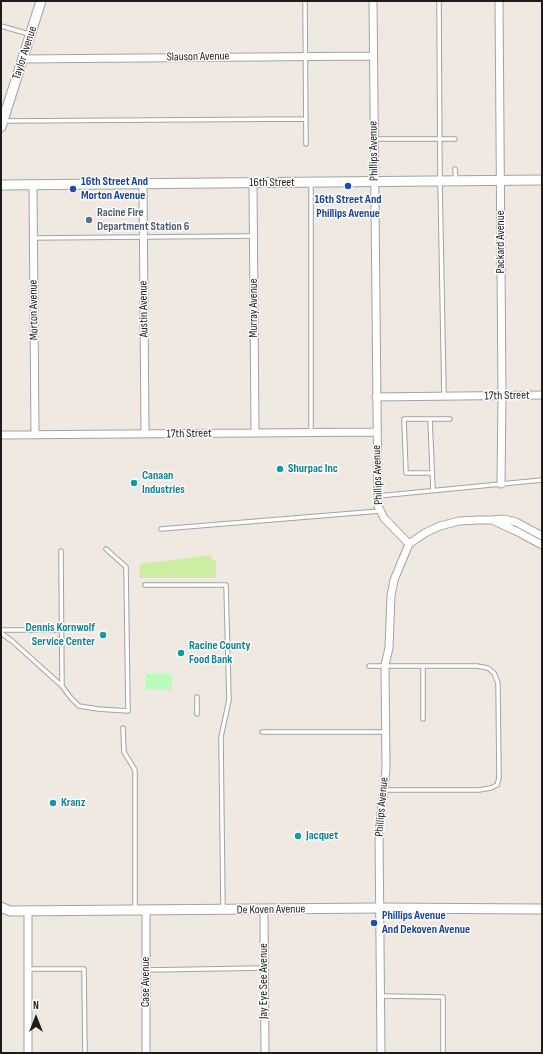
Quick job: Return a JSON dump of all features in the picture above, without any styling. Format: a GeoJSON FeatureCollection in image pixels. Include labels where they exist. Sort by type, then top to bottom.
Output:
{"type":"FeatureCollection","features":[{"type":"Feature","properties":{"kind":"street","name":"Taylor Avenue"},"geometry":{"type":"LineString","coordinates":[[2,124],[41,1]]}},
{"type":"Feature","properties":{"kind":"street","name":"Phillips Avenue"},"geometry":{"type":"LineString","coordinates":[[373,1],[376,432],[378,506],[380,511],[398,534],[409,544],[394,580],[391,596],[389,648],[384,666],[386,769],[379,832],[381,1053]]}},
{"type":"Feature","properties":{"kind":"street","name":"Packard Avenue"},"geometry":{"type":"LineString","coordinates":[[499,1],[502,396],[501,484]]}},
{"type":"Feature","properties":{"kind":"street","name":"Slauson Avenue"},"geometry":{"type":"LineString","coordinates":[[23,59],[373,56]]}},
{"type":"Feature","properties":{"kind":"street","name":"16th Street"},"geometry":{"type":"LineString","coordinates":[[1,185],[542,180]]}},
{"type":"Feature","properties":{"kind":"street","name":"Murray Avenue"},"geometry":{"type":"LineString","coordinates":[[253,183],[255,433]]}},
{"type":"Feature","properties":{"kind":"street","name":"Austin Avenue"},"geometry":{"type":"LineString","coordinates":[[143,184],[145,434]]}},
{"type":"Feature","properties":{"kind":"street","name":"Morton Avenue"},"geometry":{"type":"LineString","coordinates":[[33,185],[35,435]]}},
{"type":"Feature","properties":{"kind":"street","name":"17th Street"},"geometry":{"type":"LineString","coordinates":[[376,397],[542,396]]}},
{"type":"Feature","properties":{"kind":"street","name":"17th Street"},"geometry":{"type":"LineString","coordinates":[[1,436],[376,432]]}},
{"type":"Feature","properties":{"kind":"street"},"geometry":{"type":"LineString","coordinates":[[409,544],[425,533],[459,521],[504,519],[516,522],[542,536]]}},
{"type":"Feature","properties":{"kind":"street"},"geometry":{"type":"LineString","coordinates":[[492,520],[518,532],[542,546]]}},
{"type":"Feature","properties":{"kind":"street","name":"De Koven Avenue"},"geometry":{"type":"LineString","coordinates":[[1,906],[10,911],[380,908],[542,909]]}},
{"type":"Feature","properties":{"kind":"street","name":"Case Avenue"},"geometry":{"type":"LineString","coordinates":[[146,910],[146,1053]]}},
{"type":"Feature","properties":{"kind":"street","name":"Jay Eye See Avenue"},"geometry":{"type":"LineString","coordinates":[[264,910],[265,1053]]}},
{"type":"Feature","properties":{"kind":"street"},"geometry":{"type":"LineString","coordinates":[[28,911],[28,1053]]}},
{"type":"Feature","properties":{"kind":"lane"},"geometry":{"type":"LineString","coordinates":[[305,1],[306,144]]}},
{"type":"Feature","properties":{"kind":"lane"},"geometry":{"type":"LineString","coordinates":[[439,1],[440,181],[444,397]]}},
{"type":"Feature","properties":{"kind":"lane"},"geometry":{"type":"LineString","coordinates":[[1,26],[30,35]]}},
{"type":"Feature","properties":{"kind":"lane"},"geometry":{"type":"LineString","coordinates":[[2,124],[306,119]]}},
{"type":"Feature","properties":{"kind":"lane"},"geometry":{"type":"LineString","coordinates":[[374,139],[455,139]]}},
{"type":"Feature","properties":{"kind":"lane"},"geometry":{"type":"LineString","coordinates":[[455,169],[456,181]]}},
{"type":"Feature","properties":{"kind":"lane"},"geometry":{"type":"LineString","coordinates":[[311,182],[311,432]]}},
{"type":"Feature","properties":{"kind":"lane"},"geometry":{"type":"LineString","coordinates":[[33,238],[253,236]]}},
{"type":"Feature","properties":{"kind":"lane"},"geometry":{"type":"LineString","coordinates":[[432,473],[406,473],[404,419],[450,419]]}},
{"type":"Feature","properties":{"kind":"lane"},"geometry":{"type":"LineString","coordinates":[[430,419],[433,490]]}},
{"type":"Feature","properties":{"kind":"lane"},"geometry":{"type":"LineString","coordinates":[[378,496],[542,480]]}},
{"type":"Feature","properties":{"kind":"lane"},"geometry":{"type":"LineString","coordinates":[[161,529],[380,511]]}},
{"type":"Feature","properties":{"kind":"lane"},"geometry":{"type":"LineString","coordinates":[[1,631],[62,686],[79,706],[128,711],[126,568],[106,549]]}},
{"type":"Feature","properties":{"kind":"lane"},"geometry":{"type":"LineString","coordinates":[[62,551],[62,686]]}},
{"type":"Feature","properties":{"kind":"lane"},"geometry":{"type":"LineString","coordinates":[[145,585],[226,584],[229,700],[221,737],[223,910]]}},
{"type":"Feature","properties":{"kind":"lane"},"geometry":{"type":"LineString","coordinates":[[1,631],[62,630]]}},
{"type":"Feature","properties":{"kind":"lane"},"geometry":{"type":"LineString","coordinates":[[368,666],[477,666],[488,668],[494,673],[498,683],[499,778],[497,785],[491,788],[479,790],[384,790]]}},
{"type":"Feature","properties":{"kind":"lane"},"geometry":{"type":"LineString","coordinates":[[423,666],[424,719]]}},
{"type":"Feature","properties":{"kind":"lane"},"geometry":{"type":"LineString","coordinates":[[197,697],[197,714]]}},
{"type":"Feature","properties":{"kind":"lane"},"geometry":{"type":"LineString","coordinates":[[123,728],[124,752],[135,770],[135,910]]}},
{"type":"Feature","properties":{"kind":"lane"},"geometry":{"type":"LineString","coordinates":[[262,732],[386,732]]}},
{"type":"Feature","properties":{"kind":"lane"},"geometry":{"type":"LineString","coordinates":[[146,970],[264,968]]}},
{"type":"Feature","properties":{"kind":"lane"},"geometry":{"type":"LineString","coordinates":[[28,969],[84,969],[85,1053]]}},
{"type":"Feature","properties":{"kind":"lane"},"geometry":{"type":"LineString","coordinates":[[381,996],[443,997],[443,1053]]}},
{"type":"Feature","properties":{"kind":"green space"},"geometry":{"type":"Polygon","coordinates":[[[212,555],[212,559],[216,561],[216,578],[139,578],[140,564],[212,555]]]}},
{"type":"Feature","properties":{"kind":"green space"},"geometry":{"type":"Polygon","coordinates":[[[146,674],[172,674],[172,690],[146,690],[146,674]]]}},
{"type":"Feature","properties":{"kind":"place","name":"16th Street And Phillips Avenue"},"geometry":{"type":"Point","coordinates":[348,186]}},
{"type":"Feature","properties":{"kind":"place","name":"16th Street And Morton Avenue"},"geometry":{"type":"Point","coordinates":[73,189]}},
{"type":"Feature","properties":{"kind":"place","name":"Racine Fire Department Station 6"},"geometry":{"type":"Point","coordinates":[89,220]}},
{"type":"Feature","properties":{"kind":"place","name":"Shurpac Inc"},"geometry":{"type":"Point","coordinates":[280,469]}},
{"type":"Feature","properties":{"kind":"place","name":"Canaan Industries"},"geometry":{"type":"Point","coordinates":[134,483]}},
{"type":"Feature","properties":{"kind":"place","name":"Dennis Kornwolf Service Center"},"geometry":{"type":"Point","coordinates":[103,635]}},
{"type":"Feature","properties":{"kind":"place","name":"Racine County Food Bank"},"geometry":{"type":"Point","coordinates":[181,653]}},
{"type":"Feature","properties":{"kind":"place","name":"Kranz"},"geometry":{"type":"Point","coordinates":[53,803]}},
{"type":"Feature","properties":{"kind":"place","name":"Jacquet"},"geometry":{"type":"Point","coordinates":[298,836]}},
{"type":"Feature","properties":{"kind":"place","name":"Phillips Avenue And Dekoven Avenue"},"geometry":{"type":"Point","coordinates":[374,923]}}]}
